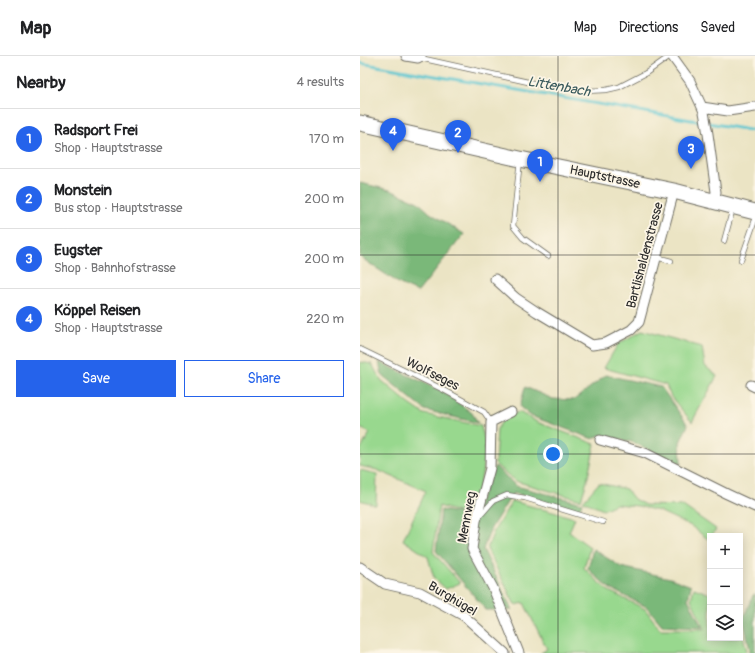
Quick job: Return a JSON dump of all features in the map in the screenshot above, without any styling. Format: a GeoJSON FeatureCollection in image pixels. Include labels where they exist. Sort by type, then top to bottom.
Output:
{"type":"FeatureCollection","features":[{"type":"Feature","properties":{"kind":"main road","name":"Hauptstrasse"},"geometry":{"type":"LineString","coordinates":[[360,123],[520,159],[674,191],[755,212]]}},
{"type":"Feature","properties":{"kind":"street"},"geometry":{"type":"LineString","coordinates":[[406,56],[419,57]]}},
{"type":"Feature","properties":{"kind":"street"},"geometry":{"type":"LineString","coordinates":[[671,56],[690,81],[703,109],[716,192],[714,201]]}},
{"type":"Feature","properties":{"kind":"street"},"geometry":{"type":"LineString","coordinates":[[703,109],[728,111],[755,107]]}},
{"type":"Feature","properties":{"kind":"street","name":"Bartlishaldenstrasse"},"geometry":{"type":"LineString","coordinates":[[495,279],[526,305],[592,345],[606,344],[631,330],[639,322],[674,191]]}},
{"type":"Feature","properties":{"kind":"street"},"geometry":{"type":"LineString","coordinates":[[491,422],[511,412]]}},
{"type":"Feature","properties":{"kind":"street","name":"Mennweg"},"geometry":{"type":"LineString","coordinates":[[491,422],[490,468],[476,521],[472,549],[493,588],[518,653]]}},
{"type":"Feature","properties":{"kind":"street"},"geometry":{"type":"LineString","coordinates":[[600,440],[645,453],[755,507]]}},
{"type":"Feature","properties":{"kind":"street","name":"Burghügel"},"geometry":{"type":"LineString","coordinates":[[360,567],[385,584],[420,592],[464,616],[505,653]]}},
{"type":"Feature","properties":{"kind":"lane"},"geometry":{"type":"LineString","coordinates":[[419,57],[537,84],[586,91],[606,90],[619,87],[646,73],[671,56]]}},
{"type":"Feature","properties":{"kind":"lane"},"geometry":{"type":"LineString","coordinates":[[520,159],[513,226],[523,238],[548,256]]}},
{"type":"Feature","properties":{"kind":"lane"},"geometry":{"type":"LineString","coordinates":[[724,241],[733,206]]}},
{"type":"Feature","properties":{"kind":"lane"},"geometry":{"type":"LineString","coordinates":[[741,260],[755,220]]}},
{"type":"Feature","properties":{"kind":"lane"},"geometry":{"type":"LineString","coordinates":[[656,257],[671,261]]}},
{"type":"Feature","properties":{"kind":"lane","name":"Wolfseges"},"geometry":{"type":"LineString","coordinates":[[360,349],[442,389],[484,412],[491,422]]}},
{"type":"Feature","properties":{"kind":"lane"},"geometry":{"type":"LineString","coordinates":[[476,521],[493,501],[506,495],[525,498],[603,522]]}},
{"type":"Feature","properties":{"kind":"green space"},"geometry":{"type":"Polygon","coordinates":[[[360,183],[390,190],[418,202],[430,213],[464,234],[418,292],[400,284],[360,257],[360,183]]]}},
{"type":"Feature","properties":{"kind":"green space"},"geometry":{"type":"Polygon","coordinates":[[[642,330],[702,347],[705,366],[717,376],[692,422],[671,397],[666,385],[604,368],[618,344],[642,330]]]}},
{"type":"Feature","properties":{"kind":"green space"},"geometry":{"type":"Polygon","coordinates":[[[360,362],[372,364],[380,379],[408,403],[424,414],[481,426],[485,443],[484,466],[479,487],[465,527],[461,513],[439,506],[433,552],[460,583],[446,589],[434,578],[428,557],[403,540],[426,491],[377,470],[360,466],[360,450],[370,433],[360,428],[360,362]]]}},
{"type":"Feature","properties":{"kind":"green space"},"geometry":{"type":"Polygon","coordinates":[[[379,362],[442,391],[472,413],[478,423],[425,410],[382,375],[379,362]]]}},
{"type":"Feature","properties":{"kind":"green space"},"geometry":{"type":"Polygon","coordinates":[[[606,375],[661,387],[688,425],[680,442],[681,464],[632,442],[600,435],[593,439],[531,416],[520,407],[525,387],[553,399],[574,400],[606,375]]]}},
{"type":"Feature","properties":{"kind":"green space"},"geometry":{"type":"Polygon","coordinates":[[[519,412],[537,422],[595,444],[587,481],[581,500],[515,481],[495,464],[497,429],[505,417],[519,412]]]}},
{"type":"Feature","properties":{"kind":"green space"},"geometry":{"type":"Polygon","coordinates":[[[495,466],[516,486],[582,503],[579,511],[513,493],[491,528],[483,549],[512,610],[486,610],[436,551],[441,510],[458,513],[465,533],[495,466]]]}},
{"type":"Feature","properties":{"kind":"green space"},"geometry":{"type":"Polygon","coordinates":[[[360,470],[377,474],[376,505],[360,500],[360,470]]]}},
{"type":"Feature","properties":{"kind":"green space"},"geometry":{"type":"Polygon","coordinates":[[[599,483],[626,489],[634,499],[645,505],[683,506],[716,529],[714,533],[707,533],[707,538],[691,526],[659,511],[638,506],[616,504],[603,510],[583,501],[599,483]]]}},
{"type":"Feature","properties":{"kind":"green space"},"geometry":{"type":"Polygon","coordinates":[[[512,501],[575,518],[569,532],[590,547],[584,568],[607,590],[645,609],[660,629],[705,629],[691,599],[694,588],[707,593],[707,641],[743,641],[743,636],[747,651],[743,653],[541,653],[547,649],[524,603],[515,605],[487,549],[494,531],[512,501]]]}},
{"type":"Feature","properties":{"kind":"green space"},"geometry":{"type":"Polygon","coordinates":[[[593,549],[621,567],[670,578],[691,586],[688,599],[702,627],[662,625],[647,607],[609,588],[588,569],[593,549]]]}},
{"type":"Feature","properties":{"kind":"green space"},"geometry":{"type":"Polygon","coordinates":[[[755,594],[755,653],[750,653],[743,619],[753,595],[755,594]]]}},
{"type":"Feature","properties":{"kind":"waterway","name":"Littenbach"},"geometry":{"type":"LineString","coordinates":[[360,63],[755,131]]}},
{"type":"Feature","properties":{"kind":"place","name":"Köppel Reisen"},"geometry":{"type":"Point","coordinates":[393,151]}},
{"type":"Feature","properties":{"kind":"place","name":"Monstein"},"geometry":{"type":"Point","coordinates":[458,153]}},
{"type":"Feature","properties":{"kind":"place","name":"Eugster"},"geometry":{"type":"Point","coordinates":[691,169]}},
{"type":"Feature","properties":{"kind":"place","name":"Radsport Frei"},"geometry":{"type":"Point","coordinates":[540,182]}}]}
